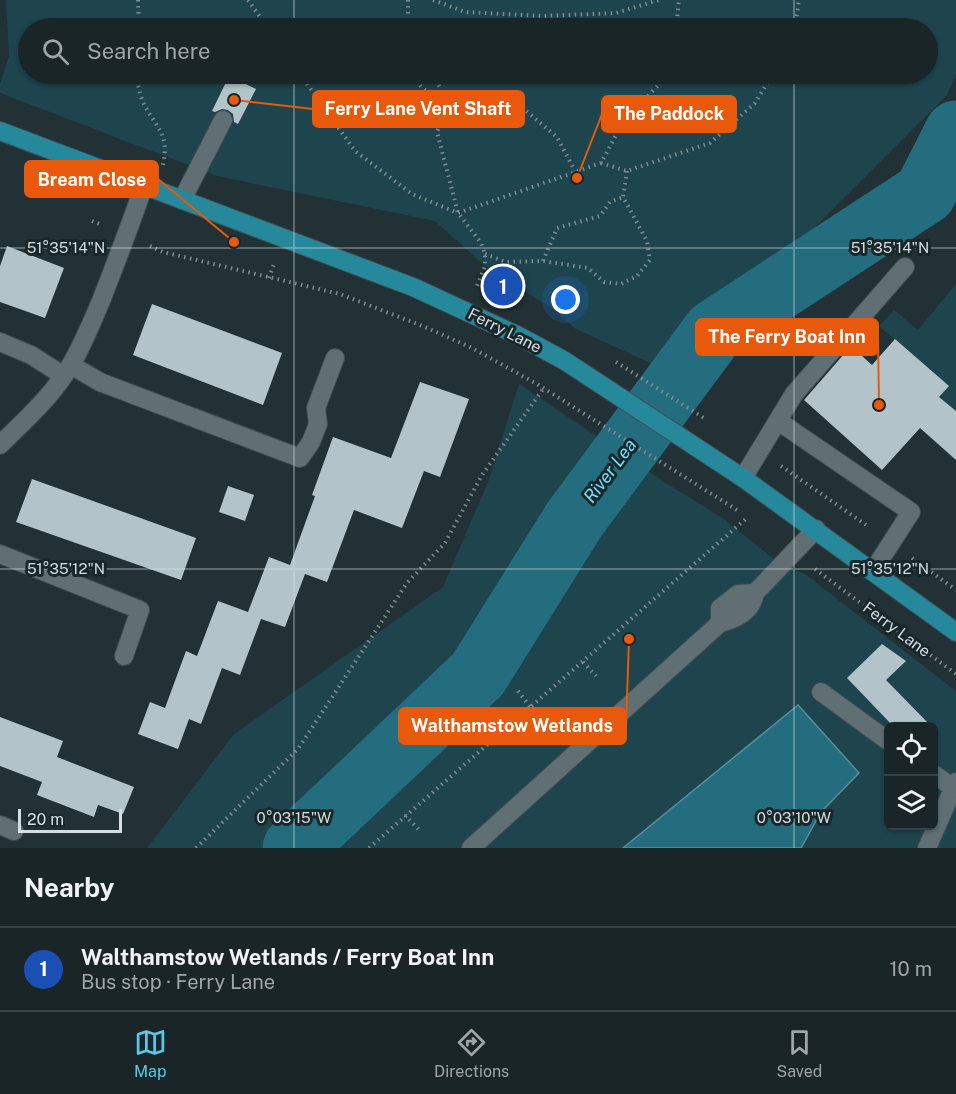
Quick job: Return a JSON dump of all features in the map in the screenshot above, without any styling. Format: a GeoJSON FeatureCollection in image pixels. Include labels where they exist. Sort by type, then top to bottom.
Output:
{"type":"FeatureCollection","features":[{"type":"Feature","properties":{"kind":"main road","name":"Ferry Lane"},"geometry":{"type":"LineString","coordinates":[[0,131],[401,282],[519,336],[565,361],[743,478],[956,632]]}},
{"type":"Feature","properties":{"kind":"street"},"geometry":{"type":"LineString","coordinates":[[182,200],[223,120]]}},
{"type":"Feature","properties":{"kind":"street"},"geometry":{"type":"LineString","coordinates":[[0,445],[35,410],[67,371],[83,342],[127,236],[144,185]]}},
{"type":"Feature","properties":{"kind":"street"},"geometry":{"type":"LineString","coordinates":[[743,478],[794,394],[905,267]]}},
{"type":"Feature","properties":{"kind":"street"},"geometry":{"type":"LineString","coordinates":[[0,342],[67,371],[300,458],[312,442],[318,424],[316,408],[335,358]]}},
{"type":"Feature","properties":{"kind":"street"},"geometry":{"type":"LineString","coordinates":[[778,422],[911,512],[873,571]]}},
{"type":"Feature","properties":{"kind":"street"},"geometry":{"type":"LineString","coordinates":[[471,848],[720,623],[735,620],[753,602],[755,592],[816,529]]}},
{"type":"Feature","properties":{"kind":"street"},"geometry":{"type":"LineString","coordinates":[[0,554],[140,610],[124,656]]}},
{"type":"Feature","properties":{"kind":"street"},"geometry":{"type":"LineString","coordinates":[[821,692],[884,738]]}},
{"type":"Feature","properties":{"kind":"street"},"geometry":{"type":"LineString","coordinates":[[927,848],[955,785],[937,776]]}},
{"type":"Feature","properties":{"kind":"path"},"geometry":{"type":"LineString","coordinates":[[138,0],[139,18]]}},
{"type":"Feature","properties":{"kind":"path"},"geometry":{"type":"LineString","coordinates":[[248,0],[261,18]]}},
{"type":"Feature","properties":{"kind":"path"},"geometry":{"type":"LineString","coordinates":[[408,0],[408,18]]}},
{"type":"Feature","properties":{"kind":"path"},"geometry":{"type":"LineString","coordinates":[[433,0],[465,12],[542,16],[616,13],[659,0]]}},
{"type":"Feature","properties":{"kind":"path"},"geometry":{"type":"LineString","coordinates":[[677,18],[679,0]]}},
{"type":"Feature","properties":{"kind":"path"},"geometry":{"type":"LineString","coordinates":[[796,18],[799,0]]}},
{"type":"Feature","properties":{"kind":"path"},"geometry":{"type":"LineString","coordinates":[[139,84],[144,104],[157,122],[164,138],[166,152],[163,166]]}},
{"type":"Feature","properties":{"kind":"path"},"geometry":{"type":"LineString","coordinates":[[307,84],[355,151],[412,194],[458,213],[601,163],[627,171],[710,143],[755,103],[766,84]]}},
{"type":"Feature","properties":{"kind":"path"},"geometry":{"type":"LineString","coordinates":[[419,84],[426,93],[439,97],[448,106]]}},
{"type":"Feature","properties":{"kind":"path"},"geometry":{"type":"LineString","coordinates":[[438,84],[448,106]]}},
{"type":"Feature","properties":{"kind":"path"},"geometry":{"type":"LineString","coordinates":[[601,163],[623,122],[659,84]]}},
{"type":"Feature","properties":{"kind":"path"},"geometry":{"type":"LineString","coordinates":[[477,286],[485,266],[485,254],[481,243],[458,213],[438,132],[448,106],[458,99],[488,96],[518,104],[557,136],[575,172]]}},
{"type":"Feature","properties":{"kind":"path"},"geometry":{"type":"LineString","coordinates":[[485,254],[506,262],[543,261],[588,268],[604,282],[621,284],[637,276],[650,260],[647,241],[622,197],[627,171]]}},
{"type":"Feature","properties":{"kind":"path"},"geometry":{"type":"LineString","coordinates":[[543,261],[557,228],[600,216],[610,202],[622,197]]}},
{"type":"Feature","properties":{"kind":"path","name":"Ferry Lane"},"geometry":{"type":"LineString","coordinates":[[163,252],[340,294],[472,348],[543,388],[748,517],[583,662]]}},
{"type":"Feature","properties":{"kind":"path"},"geometry":{"type":"LineString","coordinates":[[269,278],[276,260]]}},
{"type":"Feature","properties":{"kind":"path"},"geometry":{"type":"LineString","coordinates":[[616,362],[707,420]]}},
{"type":"Feature","properties":{"kind":"path"},"geometry":{"type":"LineString","coordinates":[[196,848],[298,749],[407,583],[445,543],[482,475],[543,388]]}},
{"type":"Feature","properties":{"kind":"path"},"geometry":{"type":"LineString","coordinates":[[779,465],[871,528]]}},
{"type":"Feature","properties":{"kind":"path"},"geometry":{"type":"LineString","coordinates":[[908,555],[956,590]]}},
{"type":"Feature","properties":{"kind":"path","name":"Ferry Lane"},"geometry":{"type":"LineString","coordinates":[[808,564],[956,674]]}},
{"type":"Feature","properties":{"kind":"path"},"geometry":{"type":"LineString","coordinates":[[369,848],[583,662],[596,676]]}},
{"type":"Feature","properties":{"kind":"path"},"geometry":{"type":"LineString","coordinates":[[518,691],[531,708]]}},
{"type":"Feature","properties":{"kind":"path"},"geometry":{"type":"LineString","coordinates":[[405,815],[420,831]]}},
{"type":"Feature","properties":{"kind":"shaded area"},"geometry":{"type":"Polygon","coordinates":[[[6,0],[956,0],[956,74],[947,95],[749,293],[663,369],[574,328],[555,310],[485,266],[435,221],[217,176],[0,93],[0,84],[9,56],[6,0]]]}},
{"type":"Feature","properties":{"kind":"shaded area"},"geometry":{"type":"Polygon","coordinates":[[[956,284],[956,411],[939,397],[948,386],[879,326],[894,310],[918,330],[956,284]]]}},
{"type":"Feature","properties":{"kind":"shaded area"},"geometry":{"type":"Polygon","coordinates":[[[519,384],[669,485],[724,519],[780,564],[805,574],[956,691],[956,848],[147,848],[234,734],[443,587],[488,482],[519,384]]]}},
{"type":"Feature","properties":{"kind":"shaded area"},"geometry":{"type":"Polygon","coordinates":[[[798,705],[859,773],[821,812],[801,848],[623,848],[798,705]]]}},
{"type":"Feature","properties":{"kind":"building"},"geometry":{"type":"Polygon","coordinates":[[[225,84],[246,84],[256,89],[238,124],[234,122],[233,114],[228,110],[212,111],[225,84]]]}},
{"type":"Feature","properties":{"kind":"building"},"geometry":{"type":"Polygon","coordinates":[[[7,246],[64,268],[45,318],[0,302],[0,266],[7,246]]]}},
{"type":"Feature","properties":{"kind":"building"},"geometry":{"type":"Polygon","coordinates":[[[152,304],[282,353],[263,405],[133,355],[152,304]]]}},
{"type":"Feature","properties":{"kind":"building"},"geometry":{"type":"Polygon","coordinates":[[[895,339],[949,386],[939,397],[956,411],[956,460],[920,428],[882,470],[804,400],[851,346],[872,365],[895,339]]]}},
{"type":"Feature","properties":{"kind":"building"},"geometry":{"type":"Polygon","coordinates":[[[420,382],[469,399],[440,477],[424,471],[402,528],[354,510],[327,582],[305,574],[285,627],[261,619],[240,675],[222,668],[201,724],[189,719],[178,749],[138,734],[150,702],[165,708],[186,651],[197,656],[218,601],[248,612],[269,557],[290,565],[333,437],[391,458],[420,382]]]}},
{"type":"Feature","properties":{"kind":"building"},"geometry":{"type":"Polygon","coordinates":[[[32,479],[196,538],[181,580],[16,522],[32,479]]]}},
{"type":"Feature","properties":{"kind":"building"},"geometry":{"type":"Polygon","coordinates":[[[228,486],[254,495],[245,521],[219,512],[228,486]]]}},
{"type":"Feature","properties":{"kind":"building"},"geometry":{"type":"Polygon","coordinates":[[[882,644],[906,661],[886,680],[927,722],[889,722],[847,678],[882,644]]]}},
{"type":"Feature","properties":{"kind":"building"},"geometry":{"type":"Polygon","coordinates":[[[0,717],[63,741],[57,757],[134,787],[123,814],[98,805],[94,817],[37,795],[42,782],[0,766],[0,717]]]}},
{"type":"Feature","properties":{"kind":"waterway","name":"River Lea"},"geometry":{"type":"LineString","coordinates":[[294,848],[478,674],[574,520],[714,331],[925,193],[956,132]]}},
{"type":"Feature","properties":{"kind":"place","name":"Ferry Lane Vent Shaft"},"geometry":{"type":"Point","coordinates":[234,100]}},
{"type":"Feature","properties":{"kind":"place","name":"The Paddock"},"geometry":{"type":"Point","coordinates":[577,178]}},
{"type":"Feature","properties":{"kind":"place","name":"Bream Close"},"geometry":{"type":"Point","coordinates":[234,242]}},
{"type":"Feature","properties":{"kind":"place","name":"Walthamstow Wetlands / Ferry Boat Inn"},"geometry":{"type":"Point","coordinates":[503,286]}},
{"type":"Feature","properties":{"kind":"place","name":"The Ferry Boat Inn"},"geometry":{"type":"Point","coordinates":[879,405]}},
{"type":"Feature","properties":{"kind":"place","name":"Walthamstow Wetlands"},"geometry":{"type":"Point","coordinates":[629,639]}}]}
